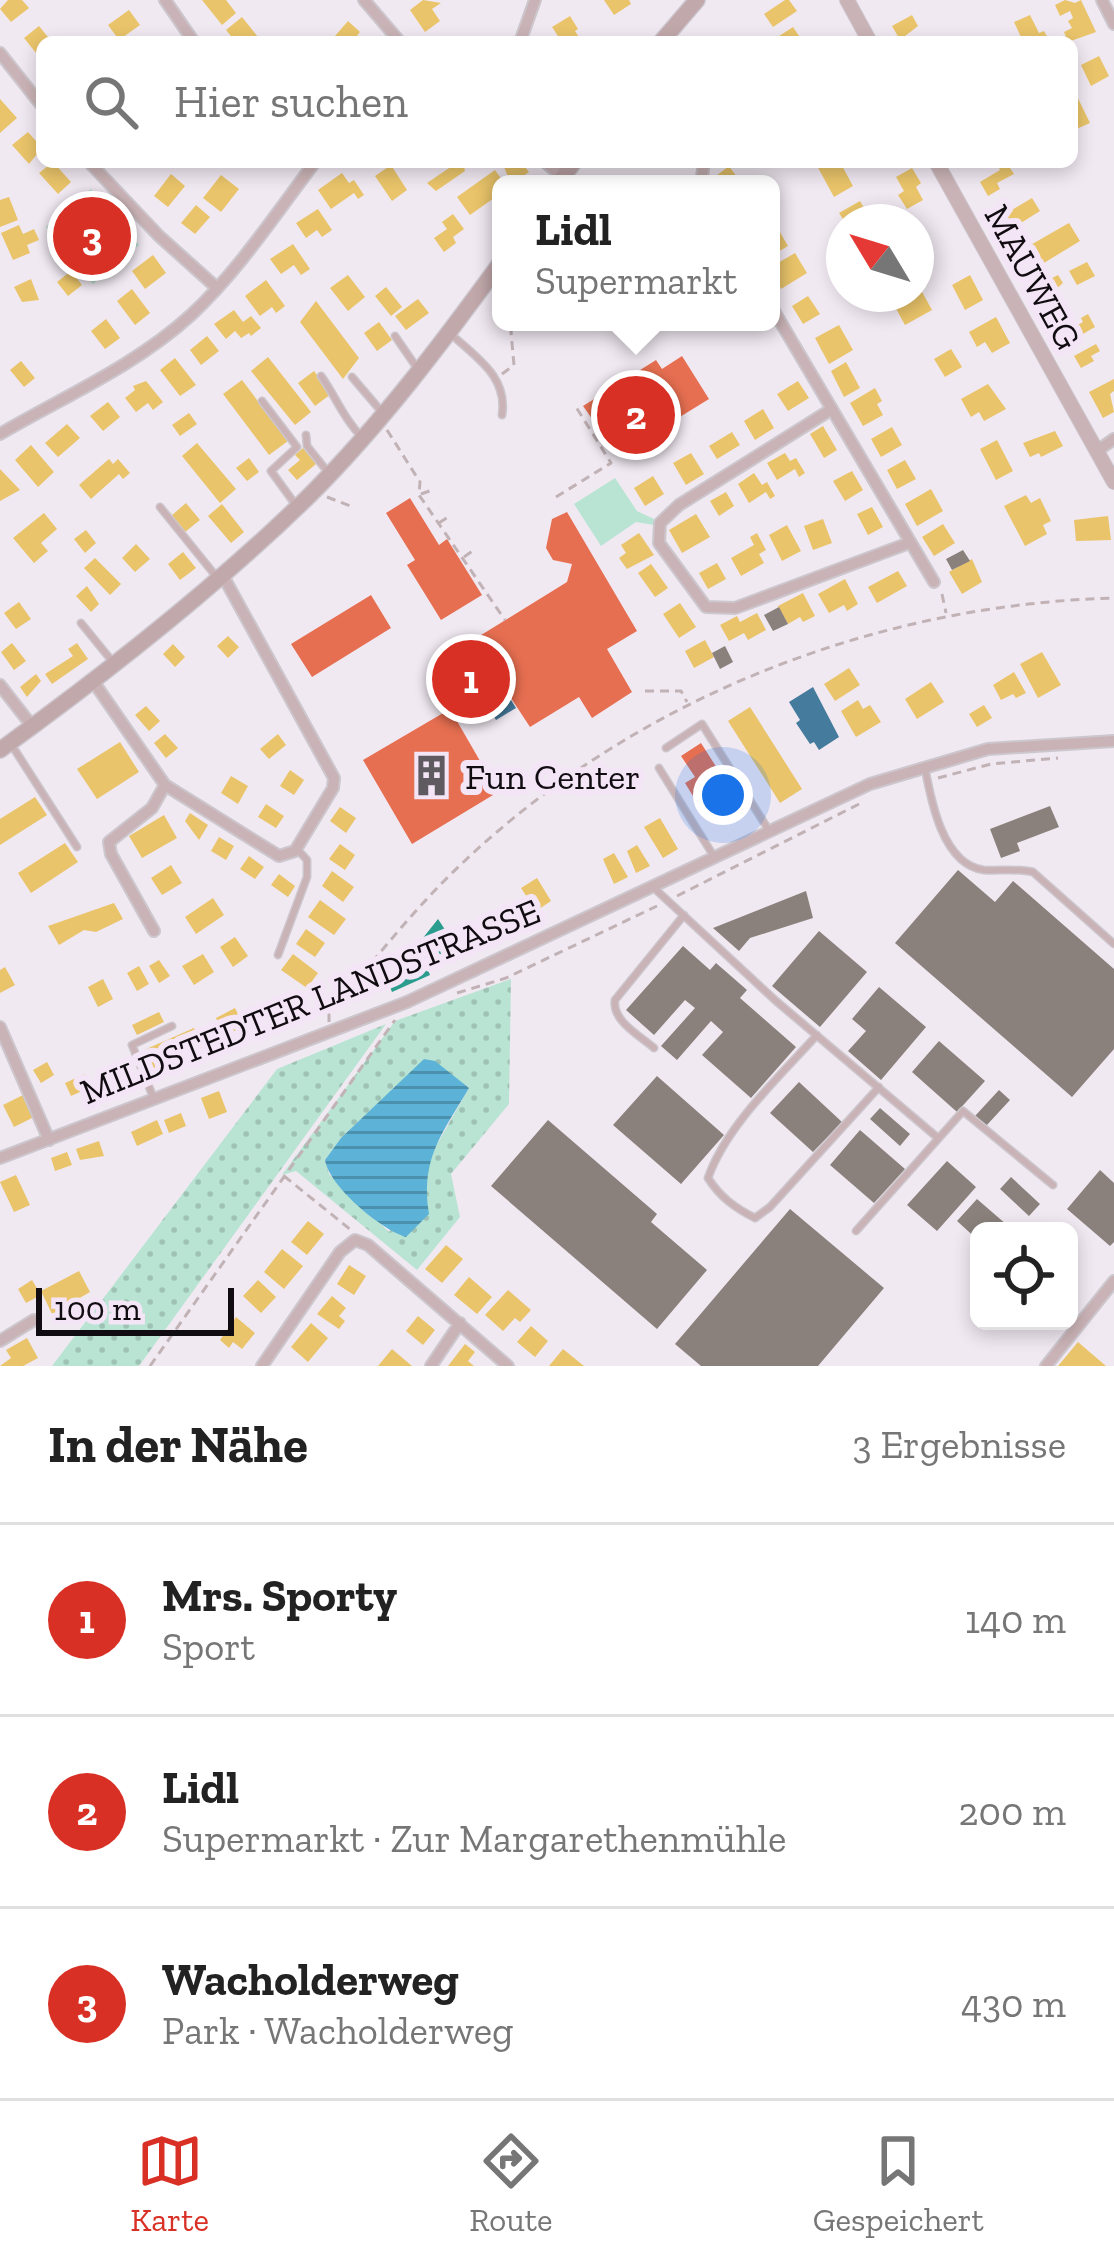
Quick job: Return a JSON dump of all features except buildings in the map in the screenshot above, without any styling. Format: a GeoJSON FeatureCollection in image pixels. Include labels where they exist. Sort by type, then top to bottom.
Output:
{"type":"FeatureCollection","features":[{"type":"Feature","properties":{"kind":"main road"},"geometry":{"type":"LineString","coordinates":[[666,36],[697,0]]}},
{"type":"Feature","properties":{"kind":"main road"},"geometry":{"type":"LineString","coordinates":[[5,746],[114,664],[313,492],[418,371],[492,274]]}},
{"type":"Feature","properties":{"kind":"street"},"geometry":{"type":"LineString","coordinates":[[166,0],[190,36]]}},
{"type":"Feature","properties":{"kind":"street"},"geometry":{"type":"LineString","coordinates":[[364,0],[395,36]]}},
{"type":"Feature","properties":{"kind":"street"},"geometry":{"type":"LineString","coordinates":[[522,36],[536,0]]}},
{"type":"Feature","properties":{"kind":"street"},"geometry":{"type":"LineString","coordinates":[[847,0],[867,36]]}},
{"type":"Feature","properties":{"kind":"street"},"geometry":{"type":"LineString","coordinates":[[1102,0],[1114,25]]}},
{"type":"Feature","properties":{"kind":"street"},"geometry":{"type":"LineString","coordinates":[[0,53],[36,98]]}},
{"type":"Feature","properties":{"kind":"street"},"geometry":{"type":"LineString","coordinates":[[95,168],[217,288]]}},
{"type":"Feature","properties":{"kind":"street"},"geometry":{"type":"LineString","coordinates":[[0,434],[148,348],[217,288],[309,168]]}},
{"type":"Feature","properties":{"kind":"street","name":"MAUWEG"},"geometry":{"type":"LineString","coordinates":[[939,168],[1114,482]]}},
{"type":"Feature","properties":{"kind":"street"},"geometry":{"type":"LineString","coordinates":[[780,321],[934,582]]}},
{"type":"Feature","properties":{"kind":"street"},"geometry":{"type":"LineString","coordinates":[[832,409],[679,505],[660,523],[659,543],[706,608],[735,608],[909,542]]}},
{"type":"Feature","properties":{"kind":"street"},"geometry":{"type":"LineString","coordinates":[[1096,451],[1114,439]]}},
{"type":"Feature","properties":{"kind":"street"},"geometry":{"type":"LineString","coordinates":[[93,681],[165,785],[279,856],[293,853],[333,788],[334,778],[219,576]]}},
{"type":"Feature","properties":{"kind":"street"},"geometry":{"type":"LineString","coordinates":[[0,685],[32,726]]}},
{"type":"Feature","properties":{"kind":"street","name":"MILDSTEDTER LANDSTRASSE"},"geometry":{"type":"LineString","coordinates":[[0,1158],[407,1002],[870,784],[988,749],[1114,741]]}},
{"type":"Feature","properties":{"kind":"street"},"geometry":{"type":"LineString","coordinates":[[154,931],[111,854],[109,842],[152,808],[165,785]]}},
{"type":"Feature","properties":{"kind":"street"},"geometry":{"type":"LineString","coordinates":[[0,1027],[49,1140]]}},
{"type":"Feature","properties":{"kind":"street"},"geometry":{"type":"LineString","coordinates":[[262,1366],[340,1252],[355,1240],[368,1245],[508,1366]]}},
{"type":"Feature","properties":{"kind":"street"},"geometry":{"type":"LineString","coordinates":[[1046,1366],[1114,1281]]}},
{"type":"Feature","properties":{"kind":"street"},"geometry":{"type":"LineString","coordinates":[[1102,1295],[1114,1305]]}},
{"type":"Feature","properties":{"kind":"street"},"geometry":{"type":"LineString","coordinates":[[0,1341],[34,1320]]}},
{"type":"Feature","properties":{"kind":"street"},"geometry":{"type":"LineString","coordinates":[[431,1366],[460,1323]]}},
{"type":"Feature","properties":{"kind":"lane"},"geometry":{"type":"LineString","coordinates":[[449,333],[492,370],[504,398],[502,415]]}},
{"type":"Feature","properties":{"kind":"lane"},"geometry":{"type":"LineString","coordinates":[[395,336],[418,371]]}},
{"type":"Feature","properties":{"kind":"lane"},"geometry":{"type":"LineString","coordinates":[[321,376],[362,437]]}},
{"type":"Feature","properties":{"kind":"lane"},"geometry":{"type":"LineString","coordinates":[[352,377],[380,417]]}},
{"type":"Feature","properties":{"kind":"lane"},"geometry":{"type":"LineString","coordinates":[[262,401],[297,447],[271,471],[297,506]]}},
{"type":"Feature","properties":{"kind":"lane"},"geometry":{"type":"LineString","coordinates":[[306,435],[307,446],[329,474]]}},
{"type":"Feature","properties":{"kind":"lane"},"geometry":{"type":"LineString","coordinates":[[160,507],[219,576]]}},
{"type":"Feature","properties":{"kind":"lane"},"geometry":{"type":"LineString","coordinates":[[81,623],[114,664]]}},
{"type":"Feature","properties":{"kind":"lane"},"geometry":{"type":"LineString","coordinates":[[666,748],[702,724],[770,832]]}},
{"type":"Feature","properties":{"kind":"lane"},"geometry":{"type":"LineString","coordinates":[[5,746],[77,847]]}},
{"type":"Feature","properties":{"kind":"lane"},"geometry":{"type":"LineString","coordinates":[[925,767],[948,845],[964,862],[981,870],[1033,872],[1114,944]]}},
{"type":"Feature","properties":{"kind":"lane"},"geometry":{"type":"LineString","coordinates":[[659,768],[715,858]]}},
{"type":"Feature","properties":{"kind":"lane"},"geometry":{"type":"LineString","coordinates":[[278,955],[307,877],[307,860],[293,853]]}},
{"type":"Feature","properties":{"kind":"lane"},"geometry":{"type":"LineString","coordinates":[[654,888],[938,1138]]}},
{"type":"Feature","properties":{"kind":"lane"},"geometry":{"type":"LineString","coordinates":[[654,1048],[618,1017],[615,1000],[684,915]]}},
{"type":"Feature","properties":{"kind":"lane"},"geometry":{"type":"LineString","coordinates":[[154,1099],[132,1045],[172,1026]]}},
{"type":"Feature","properties":{"kind":"lane"},"geometry":{"type":"LineString","coordinates":[[817,1035],[740,1119],[712,1164],[708,1178],[738,1210],[755,1218],[770,1207],[879,1088]]}},
{"type":"Feature","properties":{"kind":"lane"},"geometry":{"type":"LineString","coordinates":[[856,1231],[963,1111],[1053,1185]]}},
{"type":"Feature","properties":{"kind":"path"},"geometry":{"type":"LineString","coordinates":[[496,379],[514,365],[512,331]]}},
{"type":"Feature","properties":{"kind":"path"},"geometry":{"type":"LineString","coordinates":[[556,496],[611,463],[577,407]]}},
{"type":"Feature","properties":{"kind":"path"},"geometry":{"type":"LineString","coordinates":[[380,417],[420,482],[419,495],[505,620]]}},
{"type":"Feature","properties":{"kind":"path"},"geometry":{"type":"LineString","coordinates":[[419,495],[435,489]]}},
{"type":"Feature","properties":{"kind":"path"},"geometry":{"type":"LineString","coordinates":[[313,492],[353,507]]}},
{"type":"Feature","properties":{"kind":"path"},"geometry":{"type":"LineString","coordinates":[[438,524],[451,515]]}},
{"type":"Feature","properties":{"kind":"path"},"geometry":{"type":"LineString","coordinates":[[463,558],[474,550]]}},
{"type":"Feature","properties":{"kind":"path"},"geometry":{"type":"LineString","coordinates":[[934,582],[944,596],[947,616]]}},
{"type":"Feature","properties":{"kind":"path"},"geometry":{"type":"LineString","coordinates":[[330,1030],[329,1014],[443,882],[529,806],[622,742],[688,704],[822,650],[947,616],[1114,598]]}},
{"type":"Feature","properties":{"kind":"path"},"geometry":{"type":"LineString","coordinates":[[645,691],[681,691],[688,704]]}},
{"type":"Feature","properties":{"kind":"path"},"geometry":{"type":"LineString","coordinates":[[927,781],[992,764],[1072,757]]}},
{"type":"Feature","properties":{"kind":"path"},"geometry":{"type":"LineString","coordinates":[[451,995],[506,978],[878,794]]}},
{"type":"Feature","properties":{"kind":"path"},"geometry":{"type":"LineString","coordinates":[[150,1366],[395,1021],[393,1015]]}},
{"type":"Feature","properties":{"kind":"path"},"geometry":{"type":"LineString","coordinates":[[282,1175],[350,1228],[355,1240]]}},
{"type":"Feature","properties":{"kind":"path"},"geometry":{"type":"LineString","coordinates":[[156,1358],[166,1366]]}},
{"type":"Feature","properties":{"kind":"green space"},"geometry":{"type":"Polygon","coordinates":[[[91,189],[139,245],[93,284],[46,227],[91,189]]]}},
{"type":"Feature","properties":{"kind":"green space"},"geometry":{"type":"Polygon","coordinates":[[[615,478],[637,511],[654,519],[654,525],[636,522],[601,546],[574,504],[615,478]]]}},
{"type":"Feature","properties":{"kind":"green space"},"geometry":{"type":"Polygon","coordinates":[[[511,979],[509,1104],[451,1174],[460,1217],[417,1270],[296,1171],[282,1175],[395,1021],[511,979]],[[425,1059],[341,1138],[325,1160],[329,1174],[389,1232],[425,1186],[429,1158],[469,1088],[425,1059]]]}},
{"type":"Feature","properties":{"kind":"green space"},"geometry":{"type":"Polygon","coordinates":[[[386,1024],[139,1366],[52,1366],[277,1069],[386,1024]]]}},
{"type":"Feature","properties":{"kind":"water"},"geometry":{"type":"Polygon","coordinates":[[[424,1059],[435,1061],[469,1088],[431,1162],[429,1214],[406,1237],[357,1205],[336,1182],[325,1160],[341,1138],[424,1059]]]}},
{"type":"Feature","properties":{"kind":"place","name":"Wacholderweg"},"geometry":{"type":"Point","coordinates":[92,236]}},
{"type":"Feature","properties":{"kind":"place","name":"Lidl"},"geometry":{"type":"Point","coordinates":[636,415]}},
{"type":"Feature","properties":{"kind":"place","name":"Mrs. Sporty"},"geometry":{"type":"Point","coordinates":[471,679]}},
{"type":"Feature","properties":{"kind":"place","name":"Fun Center"},"geometry":{"type":"Point","coordinates":[431,776]}}]}
